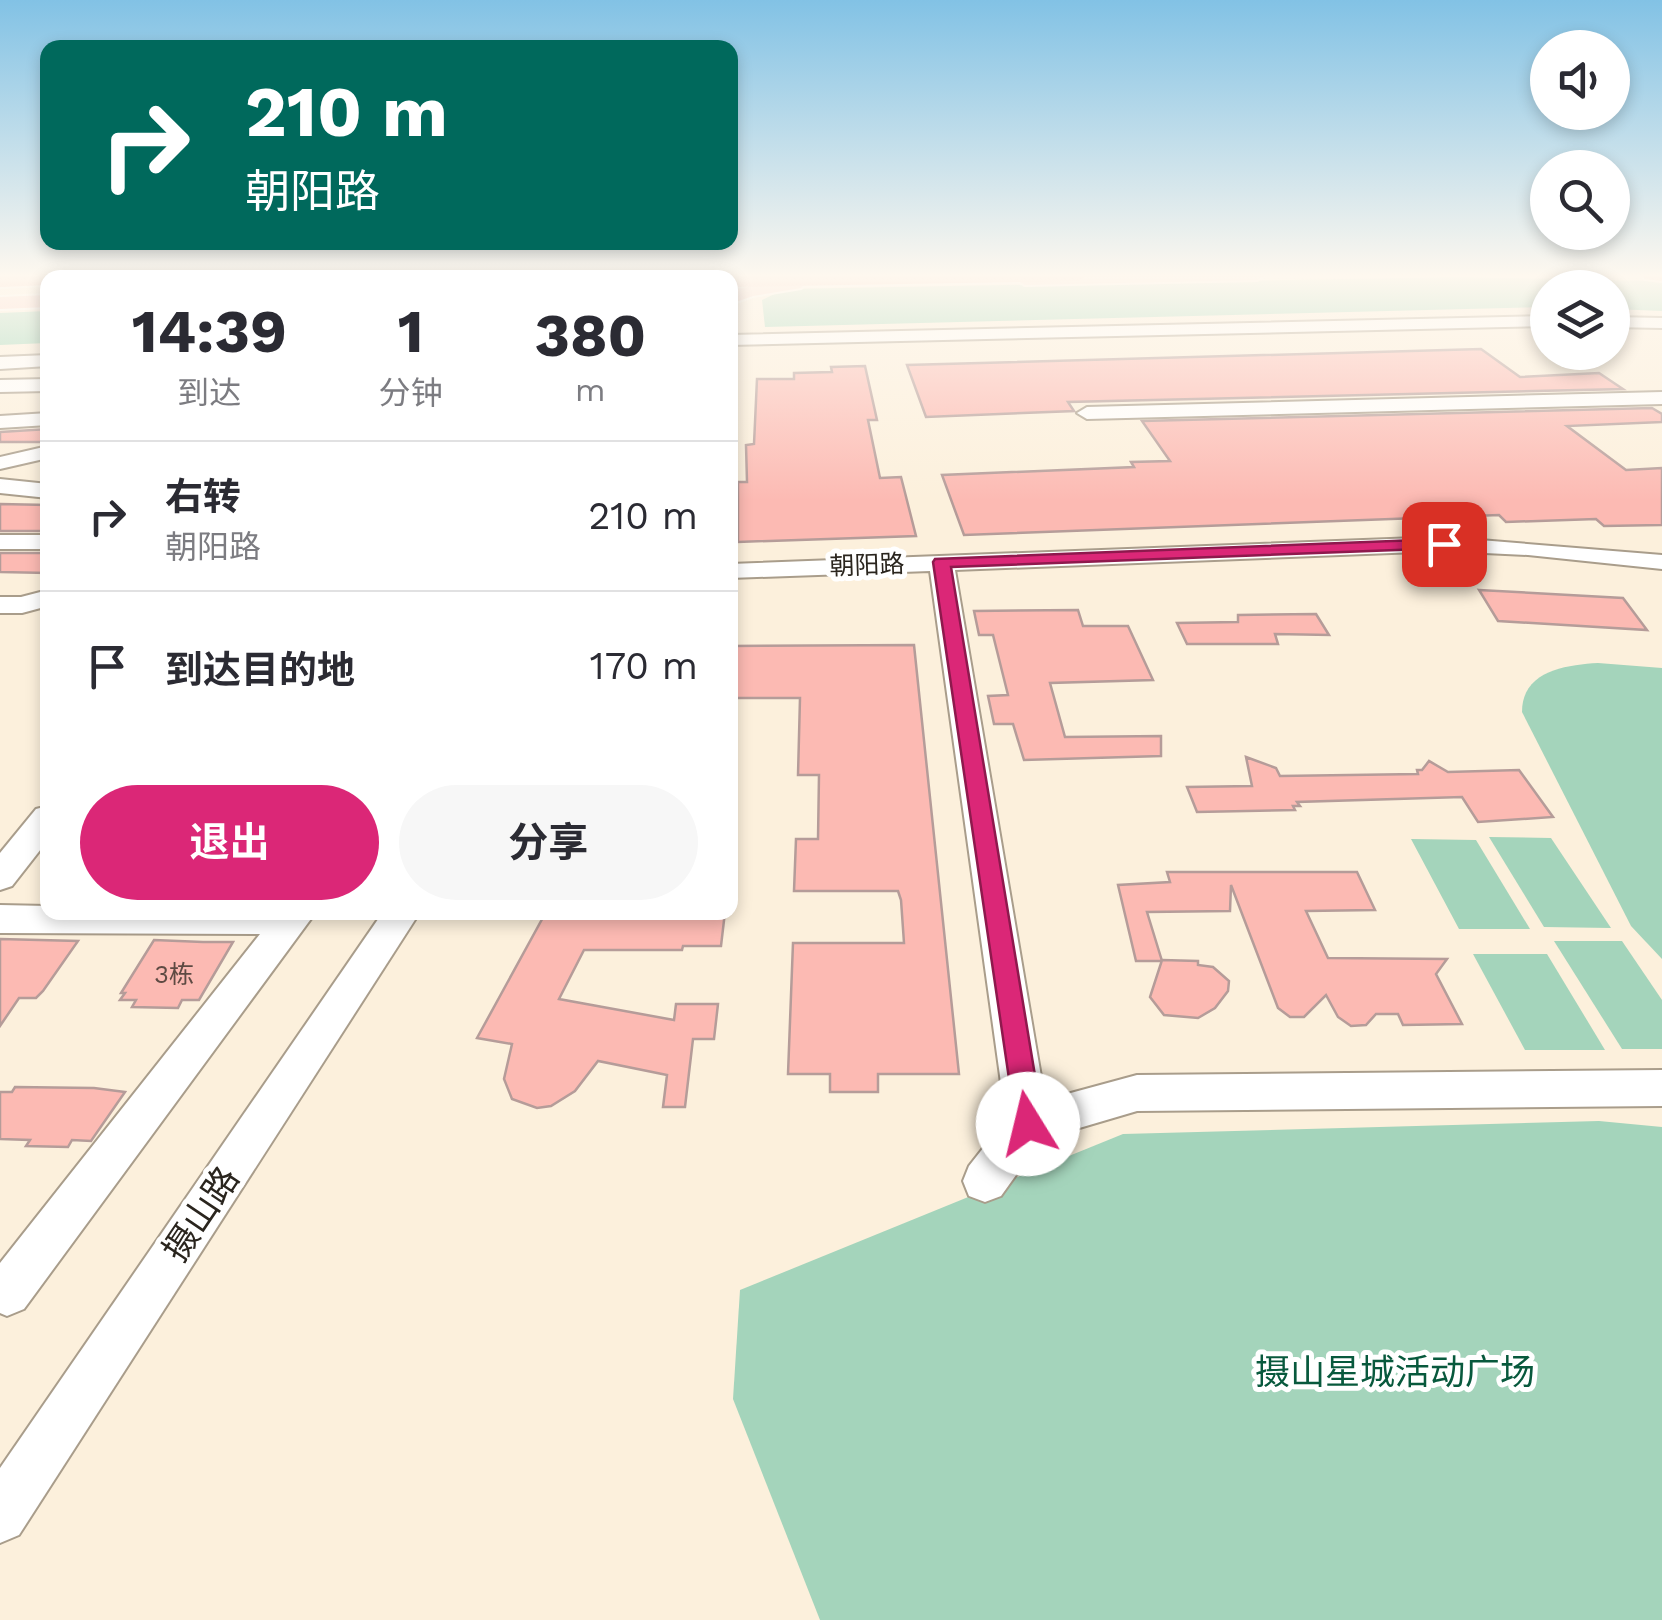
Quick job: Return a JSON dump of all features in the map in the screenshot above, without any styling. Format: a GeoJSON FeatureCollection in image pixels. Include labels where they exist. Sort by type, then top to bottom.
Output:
{"type":"FeatureCollection","features":[{"type":"Feature","properties":{"kind":"street"},"geometry":{"type":"LineString","coordinates":[[0,363],[40,360]]}},
{"type":"Feature","properties":{"kind":"street"},"geometry":{"type":"LineString","coordinates":[[0,386],[40,384]]}},
{"type":"Feature","properties":{"kind":"street"},"geometry":{"type":"LineString","coordinates":[[1087,413],[1662,398]]}},
{"type":"Feature","properties":{"kind":"street"},"geometry":{"type":"LineString","coordinates":[[0,422],[40,420]]}},
{"type":"Feature","properties":{"kind":"street"},"geometry":{"type":"LineString","coordinates":[[0,463],[40,454]]}},
{"type":"Feature","properties":{"kind":"street"},"geometry":{"type":"LineString","coordinates":[[0,486],[40,489]]}},
{"type":"Feature","properties":{"kind":"street"},"geometry":{"type":"LineString","coordinates":[[0,542],[40,542]]}},
{"type":"Feature","properties":{"kind":"street","name":"朝阳路"},"geometry":{"type":"LineString","coordinates":[[738,571],[1444,544],[1662,562]]}},
{"type":"Feature","properties":{"kind":"street"},"geometry":{"type":"LineString","coordinates":[[941,562],[1028,1124]]}},
{"type":"Feature","properties":{"kind":"street"},"geometry":{"type":"LineString","coordinates":[[0,605],[40,599]]}},
{"type":"Feature","properties":{"kind":"street"},"geometry":{"type":"LineString","coordinates":[[0,877],[40,827]]}},
{"type":"Feature","properties":{"kind":"street"},"geometry":{"type":"LineString","coordinates":[[0,920],[40,919]]}},
{"type":"Feature","properties":{"kind":"street"},"geometry":{"type":"LineString","coordinates":[[7,1292],[291,920]]}},
{"type":"Feature","properties":{"kind":"street","name":"摄山路"},"geometry":{"type":"LineString","coordinates":[[0,1516],[397,920]]}},
{"type":"Feature","properties":{"kind":"street"},"geometry":{"type":"LineString","coordinates":[[986,1180],[1028,1124],[1136,1093],[1662,1088]]}},
{"type":"Feature","properties":{"kind":"green space"},"geometry":{"type":"Polygon","coordinates":[[[1598,663],[1662,668],[1662,959],[1631,926],[1522,712],[1529,687],[1537,679],[1559,669],[1598,663]]]}},
{"type":"Feature","properties":{"kind":"green space"},"geometry":{"type":"Polygon","coordinates":[[[1489,837],[1551,838],[1611,928],[1544,927],[1489,837]]]}},
{"type":"Feature","properties":{"kind":"green space"},"geometry":{"type":"Polygon","coordinates":[[[1411,839],[1476,840],[1530,929],[1459,929],[1411,839]]]}},
{"type":"Feature","properties":{"kind":"green space"},"geometry":{"type":"Polygon","coordinates":[[[1554,941],[1622,941],[1662,1000],[1662,1049],[1622,1049],[1554,941]]]}},
{"type":"Feature","properties":{"kind":"green space"},"geometry":{"type":"Polygon","coordinates":[[[1473,954],[1547,954],[1605,1050],[1525,1050],[1473,954]]]}},
{"type":"Feature","properties":{"kind":"green space","name":"摄山星城活动广场"},"geometry":{"type":"Polygon","coordinates":[[[1599,1121],[1662,1127],[1662,1620],[820,1620],[733,1399],[740,1290],[1123,1134],[1599,1121]]]}},
{"type":"Feature","properties":{"kind":"building"},"geometry":{"type":"Polygon","coordinates":[[[1482,350],[1520,377],[1599,373],[1623,389],[1068,402],[1074,411],[926,417],[907,365],[1482,350]]]}},
{"type":"Feature","properties":{"kind":"building"},"geometry":{"type":"Polygon","coordinates":[[[865,366],[877,420],[868,420],[880,478],[901,477],[916,536],[738,542],[738,482],[747,482],[746,445],[754,444],[757,379],[794,379],[794,373],[865,366]]]}},
{"type":"Feature","properties":{"kind":"building"},"geometry":{"type":"Polygon","coordinates":[[[1652,408],[1662,414],[1662,422],[1567,426],[1626,470],[1662,468],[1662,525],[1604,526],[1596,519],[1506,522],[1499,515],[964,535],[942,475],[1134,467],[1131,462],[1170,461],[1142,421],[1652,408]]]}},
{"type":"Feature","properties":{"kind":"building"},"geometry":{"type":"Polygon","coordinates":[[[40,430],[40,442],[0,442],[0,432],[40,430]]]}},
{"type":"Feature","properties":{"kind":"building"},"geometry":{"type":"Polygon","coordinates":[[[0,504],[40,505],[40,531],[0,531],[0,504]]]}},
{"type":"Feature","properties":{"kind":"building"},"geometry":{"type":"Polygon","coordinates":[[[0,553],[40,553],[40,573],[0,572],[0,553]]]}},
{"type":"Feature","properties":{"kind":"building"},"geometry":{"type":"Polygon","coordinates":[[[1479,590],[1623,598],[1647,630],[1498,621],[1479,590]]]}},
{"type":"Feature","properties":{"kind":"building"},"geometry":{"type":"Polygon","coordinates":[[[1078,610],[1083,626],[1128,626],[1153,680],[1050,683],[1065,737],[1161,736],[1161,756],[1024,760],[1013,724],[994,724],[988,696],[1008,695],[993,635],[979,635],[974,611],[1078,610]]]}},
{"type":"Feature","properties":{"kind":"building"},"geometry":{"type":"Polygon","coordinates":[[[1316,614],[1329,635],[1275,634],[1278,644],[1187,644],[1177,623],[1238,622],[1238,615],[1316,614]]]}},
{"type":"Feature","properties":{"kind":"building"},"geometry":{"type":"Polygon","coordinates":[[[914,645],[959,1074],[878,1074],[878,1092],[830,1092],[830,1074],[788,1074],[793,943],[904,943],[901,900],[898,891],[794,891],[796,839],[818,839],[819,775],[798,775],[800,698],[738,698],[738,646],[914,645]]]}},
{"type":"Feature","properties":{"kind":"building"},"geometry":{"type":"Polygon","coordinates":[[[1246,757],[1276,768],[1280,776],[1418,774],[1417,770],[1429,761],[1448,772],[1519,770],[1553,817],[1478,822],[1462,797],[1297,802],[1300,806],[1293,806],[1295,810],[1197,812],[1187,787],[1252,786],[1246,757]]]}},
{"type":"Feature","properties":{"kind":"building"},"geometry":{"type":"Polygon","coordinates":[[[1167,872],[1357,872],[1375,910],[1306,911],[1328,958],[1447,959],[1436,974],[1462,1024],[1403,1025],[1398,1014],[1376,1014],[1366,1025],[1351,1026],[1338,1017],[1326,995],[1304,1017],[1290,1017],[1278,1008],[1231,885],[1230,911],[1147,912],[1162,961],[1136,961],[1118,885],[1170,882],[1167,872]]]}},
{"type":"Feature","properties":{"kind":"building"},"geometry":{"type":"Polygon","coordinates":[[[542,920],[724,920],[721,946],[584,950],[559,999],[674,1020],[676,1004],[718,1004],[714,1039],[693,1039],[685,1107],[663,1107],[667,1075],[598,1061],[575,1091],[551,1106],[537,1108],[512,1099],[504,1079],[512,1044],[477,1038],[542,920]]]}},
{"type":"Feature","properties":{"kind":"building"},"geometry":{"type":"Polygon","coordinates":[[[0,939],[78,941],[43,991],[36,998],[19,998],[0,1026],[0,939]]]}},
{"type":"Feature","properties":{"kind":"building"},"geometry":{"type":"Polygon","coordinates":[[[154,940],[233,942],[199,1000],[182,1000],[178,1008],[132,1007],[136,1000],[120,1000],[125,993],[121,993],[154,940]]]}},
{"type":"Feature","properties":{"kind":"building"},"geometry":{"type":"Polygon","coordinates":[[[1162,960],[1198,961],[1198,965],[1213,967],[1229,981],[1228,991],[1215,1008],[1198,1018],[1164,1015],[1150,997],[1162,960]]]}},
{"type":"Feature","properties":{"kind":"building"},"geometry":{"type":"Polygon","coordinates":[[[15,1087],[125,1092],[91,1141],[72,1140],[68,1147],[26,1146],[30,1140],[0,1139],[0,1092],[12,1092],[15,1087]]]}},
{"type":"Feature","properties":{"kind":"route"},"geometry":{"type":"LineString","coordinates":[[1028,1124],[941,562],[1444,544]]}}]}
